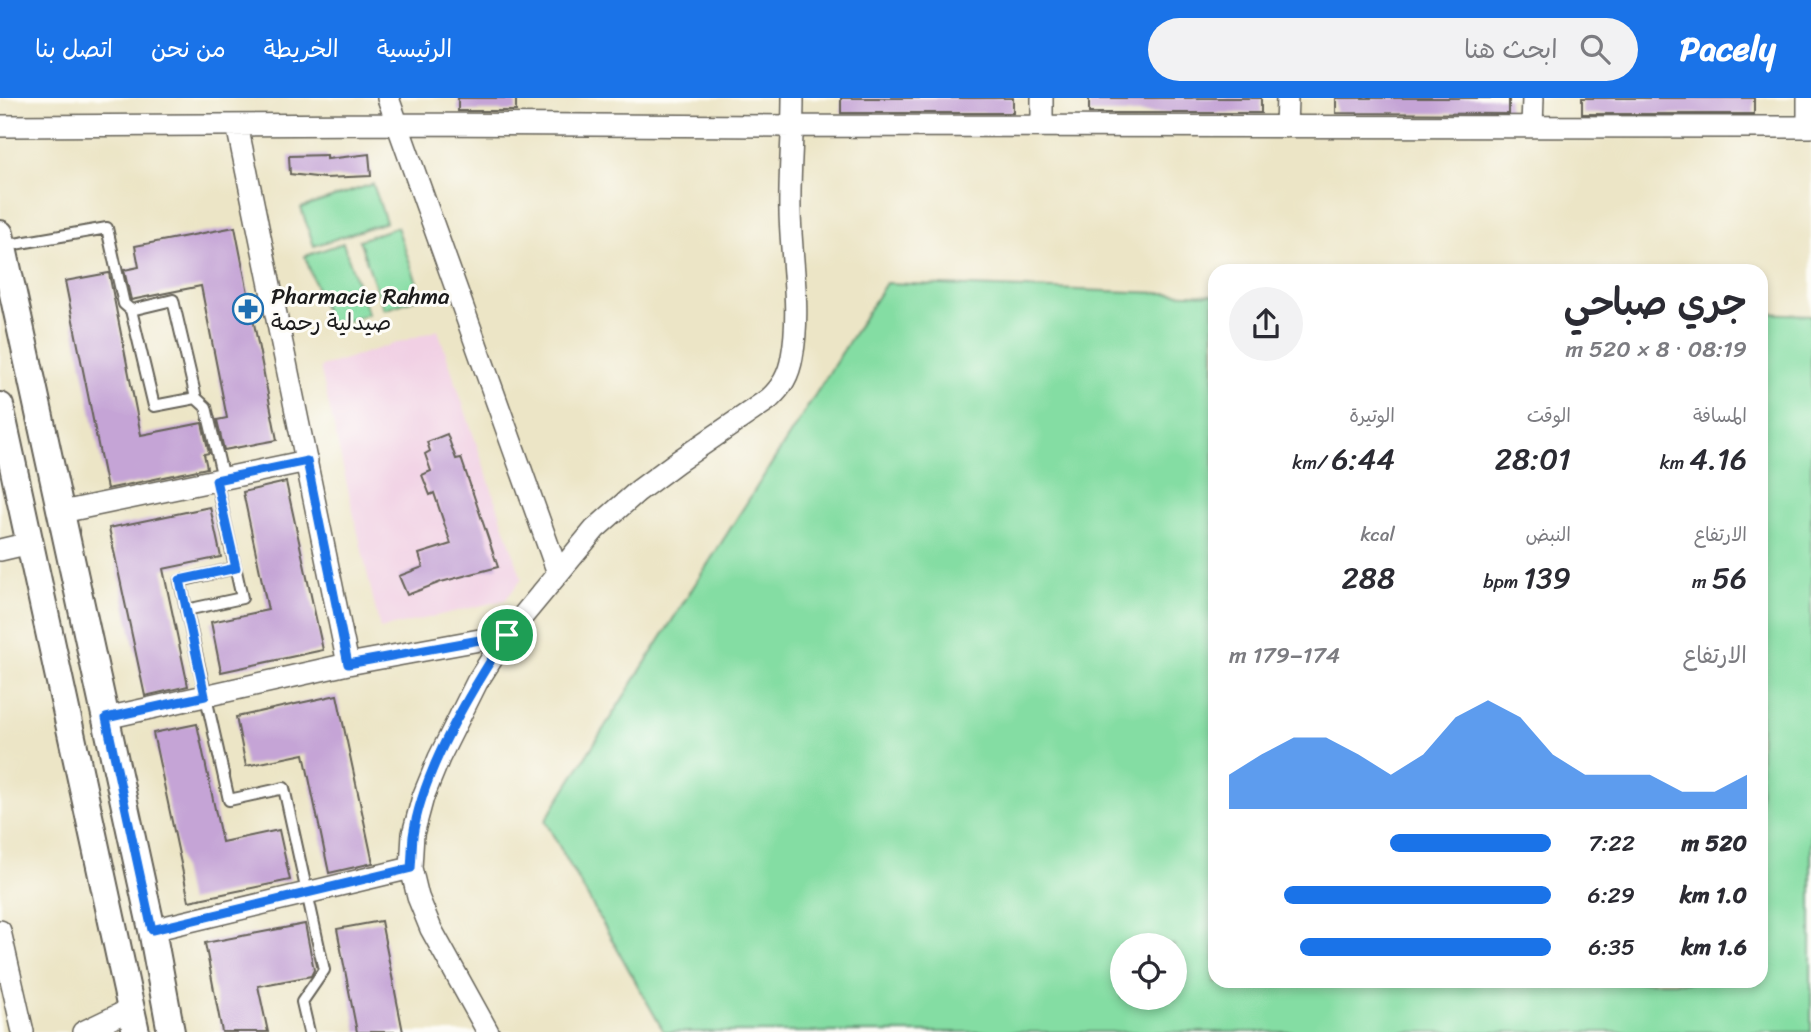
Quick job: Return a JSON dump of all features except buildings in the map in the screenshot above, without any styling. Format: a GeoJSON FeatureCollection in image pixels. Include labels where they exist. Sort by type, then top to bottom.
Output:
{"type":"FeatureCollection","features":[{"type":"Feature","properties":{"kind":"street"},"geometry":{"type":"LineString","coordinates":[[388,98],[558,573]]}},
{"type":"Feature","properties":{"kind":"street"},"geometry":{"type":"LineString","coordinates":[[488,1032],[431,929],[418,897],[411,868],[413,834],[423,797],[477,682],[507,635],[558,573],[596,530],[638,491],[769,399],[781,388],[788,376],[795,321],[790,210],[793,98]]}},
{"type":"Feature","properties":{"kind":"street"},"geometry":{"type":"LineString","coordinates":[[1042,98],[1042,126]]}},
{"type":"Feature","properties":{"kind":"street"},"geometry":{"type":"LineString","coordinates":[[1286,127],[1287,98]]}},
{"type":"Feature","properties":{"kind":"street"},"geometry":{"type":"LineString","coordinates":[[1532,126],[1533,98]]}},
{"type":"Feature","properties":{"kind":"street"},"geometry":{"type":"LineString","coordinates":[[0,126],[397,124],[793,127],[1809,127],[1808,98]]}},
{"type":"Feature","properties":{"kind":"street"},"geometry":{"type":"LineString","coordinates":[[236,125],[348,664]]}},
{"type":"Feature","properties":{"kind":"street"},"geometry":{"type":"LineString","coordinates":[[1,240],[152,930],[171,1032]]}},
{"type":"Feature","properties":{"kind":"street"},"geometry":{"type":"LineString","coordinates":[[0,406],[133,1021],[83,1032]]}},
{"type":"Feature","properties":{"kind":"street"},"geometry":{"type":"LineString","coordinates":[[62,512],[307,461]]}},
{"type":"Feature","properties":{"kind":"street"},"geometry":{"type":"LineString","coordinates":[[0,550],[30,543]]}},
{"type":"Feature","properties":{"kind":"street"},"geometry":{"type":"LineString","coordinates":[[106,718],[348,664],[507,635]]}},
{"type":"Feature","properties":{"kind":"street"},"geometry":{"type":"LineString","coordinates":[[152,930],[411,868]]}},
{"type":"Feature","properties":{"kind":"street"},"geometry":{"type":"LineString","coordinates":[[0,931],[23,1032]]}},
{"type":"Feature","properties":{"kind":"lane"},"geometry":{"type":"LineString","coordinates":[[1,240],[107,228],[124,304],[131,310],[154,406],[196,398]]}},
{"type":"Feature","properties":{"kind":"lane"},"geometry":{"type":"LineString","coordinates":[[131,310],[173,300],[196,398],[206,407],[242,598],[186,610]]}},
{"type":"Feature","properties":{"kind":"lane"},"geometry":{"type":"LineString","coordinates":[[236,568],[180,580],[229,800],[284,789],[324,970],[302,1002],[309,1032]]}},
{"type":"Feature","properties":{"kind":"shaded area"},"geometry":{"type":"Polygon","coordinates":[[[438,330],[522,579],[505,600],[380,629],[320,367],[438,330]]]}},
{"type":"Feature","properties":{"kind":"green space"},"geometry":{"type":"Polygon","coordinates":[[[373,184],[386,222],[314,246],[301,208],[373,184]]]}},
{"type":"Feature","properties":{"kind":"green space"},"geometry":{"type":"Polygon","coordinates":[[[397,227],[422,297],[384,310],[359,240],[397,227]]]}},
{"type":"Feature","properties":{"kind":"green space"},"geometry":{"type":"Polygon","coordinates":[[[343,243],[368,314],[330,327],[305,256],[343,243]]]}},
{"type":"Feature","properties":{"kind":"green space"},"geometry":{"type":"Polygon","coordinates":[[[886,283],[1208,295],[1208,988],[1768,988],[1768,313],[1811,315],[1811,1032],[664,1032],[545,821],[886,283]]]}},
{"type":"Feature","properties":{"kind":"place","name":"Pharmacie Rahma صيدلية رحمة"},"geometry":{"type":"Point","coordinates":[248,309]}},
{"type":"Feature","properties":{"kind":"route"},"geometry":{"type":"LineString","coordinates":[[307,461],[348,664],[507,635],[457,718],[439,758],[423,797],[413,834],[411,868],[152,930],[106,718],[205,696],[180,580],[236,568],[216,480],[307,461]]}}]}
